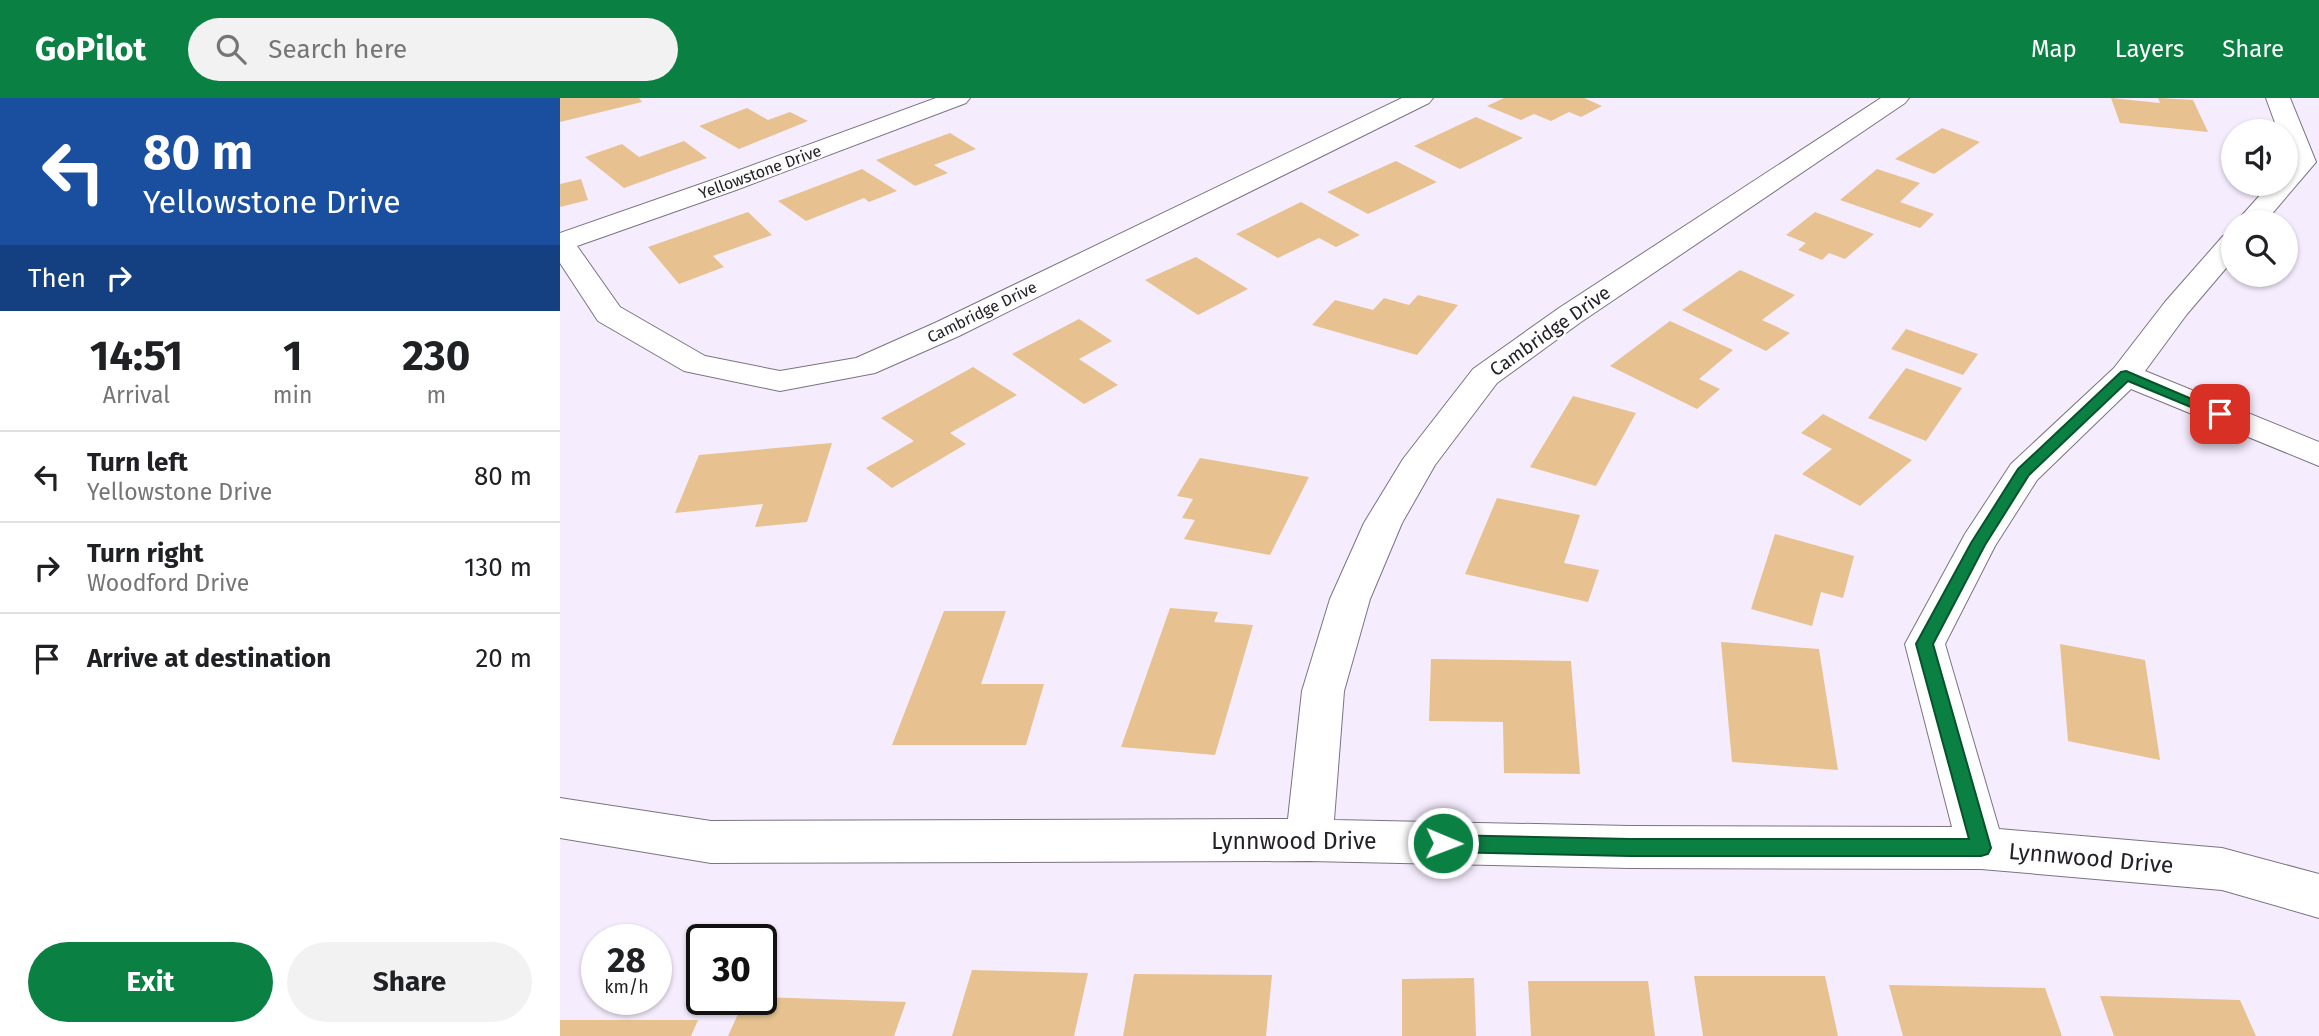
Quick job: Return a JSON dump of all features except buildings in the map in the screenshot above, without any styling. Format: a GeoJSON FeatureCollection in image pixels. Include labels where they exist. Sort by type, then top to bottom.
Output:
{"type":"FeatureCollection","features":[{"type":"Feature","properties":{"kind":"street","name":"Yellowstone Drive"},"geometry":{"type":"LineString","coordinates":[[560,242],[727,184],[958,98]]}},
{"type":"Feature","properties":{"kind":"street","name":"Cambridge Drive"},"geometry":{"type":"LineString","coordinates":[[560,242],[609,314],[695,364],[780,381],[864,366],[960,323],[1421,98]]}},
{"type":"Feature","properties":{"kind":"street","name":"Cambridge Drive"},"geometry":{"type":"LineString","coordinates":[[1309,840],[1323,691],[1350,599],[1383,523],[1421,459],[1485,376],[1570,315],[1897,98]]}},
{"type":"Feature","properties":{"kind":"street"},"geometry":{"type":"LineString","coordinates":[[2277,98],[2286,119]]}},
{"type":"Feature","properties":{"kind":"street"},"geometry":{"type":"LineString","coordinates":[[2298,150],[2303,162],[2298,168]]}},
{"type":"Feature","properties":{"kind":"street"},"geometry":{"type":"LineString","coordinates":[[2261,210],[2273,196]]}},
{"type":"Feature","properties":{"kind":"street"},"geometry":{"type":"LineString","coordinates":[[1981,848],[1925,644],[1978,543],[2024,472],[2126,375],[2176,307],[2221,256]]}},
{"type":"Feature","properties":{"kind":"street"},"geometry":{"type":"LineString","coordinates":[[2126,375],[2319,455]]}},
{"type":"Feature","properties":{"kind":"street","name":"Lynnwood Drive"},"geometry":{"type":"LineString","coordinates":[[560,818],[711,842],[1309,840],[1630,847],[1981,848],[2222,869],[2319,896]]}},
{"type":"Feature","properties":{"kind":"route"},"geometry":{"type":"LineString","coordinates":[[1443,843],[1630,847],[1981,848],[1925,644],[1978,543],[2024,472],[2126,375],[2220,414]]}}]}
